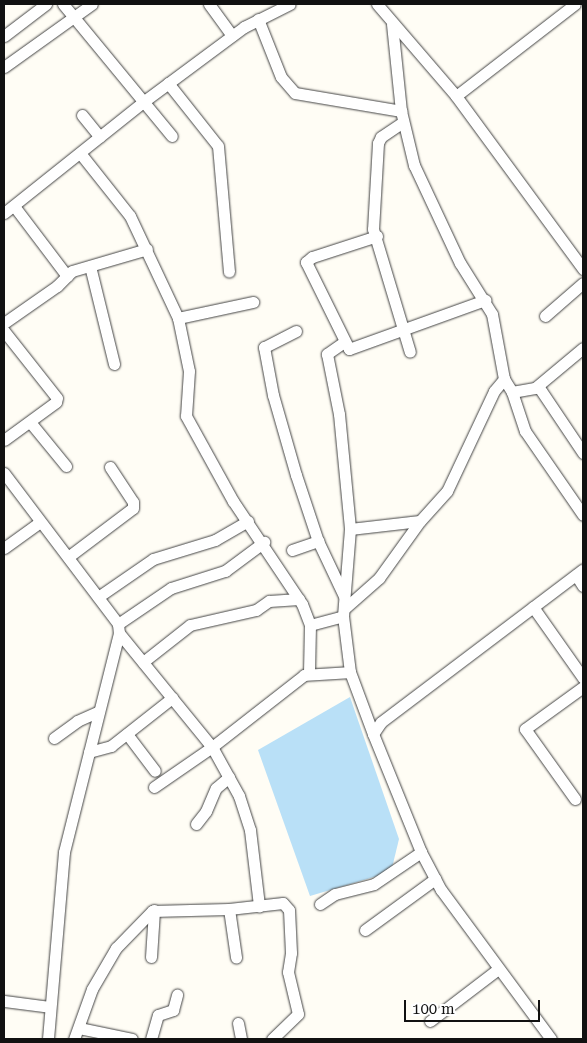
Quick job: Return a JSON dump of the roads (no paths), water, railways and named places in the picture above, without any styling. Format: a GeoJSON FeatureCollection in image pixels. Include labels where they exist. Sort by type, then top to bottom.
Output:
{"type":"FeatureCollection","features":[{"type":"Feature","properties":{"kind":"street"},"geometry":{"type":"LineString","coordinates":[[4,36],[46,4]]}},
{"type":"Feature","properties":{"kind":"street"},"geometry":{"type":"LineString","coordinates":[[62,4],[172,136]]}},
{"type":"Feature","properties":{"kind":"street"},"geometry":{"type":"LineString","coordinates":[[4,68],[92,4]]}},
{"type":"Feature","properties":{"kind":"street"},"geometry":{"type":"LineString","coordinates":[[209,4],[232,36]]}},
{"type":"Feature","properties":{"kind":"street"},"geometry":{"type":"LineString","coordinates":[[4,213],[168,82],[258,19],[290,4]]}},
{"type":"Feature","properties":{"kind":"street"},"geometry":{"type":"LineString","coordinates":[[456,96],[575,4]]}},
{"type":"Feature","properties":{"kind":"street"},"geometry":{"type":"LineString","coordinates":[[382,6],[392,24],[456,96],[583,269]]}},
{"type":"Feature","properties":{"kind":"street"},"geometry":{"type":"LineString","coordinates":[[258,19],[281,77],[295,93],[402,117]]}},
{"type":"Feature","properties":{"kind":"street"},"geometry":{"type":"LineString","coordinates":[[392,24],[402,117],[414,165],[464,272],[485,300],[495,326],[504,379],[512,392],[525,432],[583,515]]}},
{"type":"Feature","properties":{"kind":"street"},"geometry":{"type":"LineString","coordinates":[[168,82],[218,146],[228,272]]}},
{"type":"Feature","properties":{"kind":"street"},"geometry":{"type":"LineString","coordinates":[[82,116],[100,136]]}},
{"type":"Feature","properties":{"kind":"street"},"geometry":{"type":"LineString","coordinates":[[402,117],[381,137],[378,143],[373,229],[377,236],[405,329],[410,352]]}},
{"type":"Feature","properties":{"kind":"street"},"geometry":{"type":"LineString","coordinates":[[80,153],[120,200],[147,249],[178,318],[189,371],[186,416],[233,501],[264,542],[299,599],[310,625],[309,673]]}},
{"type":"Feature","properties":{"kind":"street"},"geometry":{"type":"LineString","coordinates":[[14,206],[66,276]]}},
{"type":"Feature","properties":{"kind":"street"},"geometry":{"type":"LineString","coordinates":[[377,236],[312,257],[306,262],[344,342],[351,350],[485,300]]}},
{"type":"Feature","properties":{"kind":"street"},"geometry":{"type":"LineString","coordinates":[[4,322],[66,276],[90,266],[147,249]]}},
{"type":"Feature","properties":{"kind":"street"},"geometry":{"type":"LineString","coordinates":[[90,266],[114,364]]}},
{"type":"Feature","properties":{"kind":"street"},"geometry":{"type":"LineString","coordinates":[[545,316],[583,282]]}},
{"type":"Feature","properties":{"kind":"street"},"geometry":{"type":"LineString","coordinates":[[178,318],[253,302]]}},
{"type":"Feature","properties":{"kind":"street"},"geometry":{"type":"LineString","coordinates":[[4,330],[57,398],[56,402],[4,440]]}},
{"type":"Feature","properties":{"kind":"street"},"geometry":{"type":"LineString","coordinates":[[296,332],[264,347],[283,434],[318,541],[344,596]]}},
{"type":"Feature","properties":{"kind":"street"},"geometry":{"type":"LineString","coordinates":[[344,342],[327,354],[339,414],[350,529],[343,613],[350,672],[421,852],[435,879],[498,969],[551,1039]]}},
{"type":"Feature","properties":{"kind":"street"},"geometry":{"type":"LineString","coordinates":[[512,392],[538,386],[583,348]]}},
{"type":"Feature","properties":{"kind":"street"},"geometry":{"type":"LineString","coordinates":[[310,625],[343,613],[379,578],[420,521],[447,492],[494,391],[504,379]]}},
{"type":"Feature","properties":{"kind":"street"},"geometry":{"type":"LineString","coordinates":[[538,386],[583,453]]}},
{"type":"Feature","properties":{"kind":"street"},"geometry":{"type":"LineString","coordinates":[[30,422],[66,466]]}},
{"type":"Feature","properties":{"kind":"street"},"geometry":{"type":"LineString","coordinates":[[68,557],[133,508],[132,502],[110,467]]}},
{"type":"Feature","properties":{"kind":"street"},"geometry":{"type":"LineString","coordinates":[[4,473],[98,597],[143,662],[212,747],[229,777],[247,816],[260,906]]}},
{"type":"Feature","properties":{"kind":"street"},"geometry":{"type":"LineString","coordinates":[[98,597],[153,559],[215,540],[248,521]]}},
{"type":"Feature","properties":{"kind":"street"},"geometry":{"type":"LineString","coordinates":[[350,529],[420,521]]}},
{"type":"Feature","properties":{"kind":"street"},"geometry":{"type":"LineString","coordinates":[[4,548],[40,522]]}},
{"type":"Feature","properties":{"kind":"street"},"geometry":{"type":"LineString","coordinates":[[292,550],[318,541]]}},
{"type":"Feature","properties":{"kind":"street"},"geometry":{"type":"LineString","coordinates":[[48,1039],[64,852],[119,628],[171,588],[226,572],[264,542]]}},
{"type":"Feature","properties":{"kind":"street"},"geometry":{"type":"LineString","coordinates":[[373,734],[381,722],[579,572],[583,586]]}},
{"type":"Feature","properties":{"kind":"street"},"geometry":{"type":"LineString","coordinates":[[143,662],[190,625],[256,610],[269,601],[299,599]]}},
{"type":"Feature","properties":{"kind":"street"},"geometry":{"type":"LineString","coordinates":[[533,607],[583,678]]}},
{"type":"Feature","properties":{"kind":"street"},"geometry":{"type":"LineString","coordinates":[[154,787],[212,747],[309,673],[350,672]]}},
{"type":"Feature","properties":{"kind":"street"},"geometry":{"type":"LineString","coordinates":[[575,799],[526,729],[583,687]]}},
{"type":"Feature","properties":{"kind":"street"},"geometry":{"type":"LineString","coordinates":[[89,752],[111,746],[172,698]]}},
{"type":"Feature","properties":{"kind":"street"},"geometry":{"type":"LineString","coordinates":[[54,738],[76,721],[100,711]]}},
{"type":"Feature","properties":{"kind":"street"},"geometry":{"type":"LineString","coordinates":[[127,734],[155,771]]}},
{"type":"Feature","properties":{"kind":"street"},"geometry":{"type":"LineString","coordinates":[[196,824],[206,811],[216,788],[229,777]]}},
{"type":"Feature","properties":{"kind":"street"},"geometry":{"type":"LineString","coordinates":[[320,904],[335,894],[374,884],[421,852]]}},
{"type":"Feature","properties":{"kind":"street"},"geometry":{"type":"LineString","coordinates":[[366,930],[435,879]]}},
{"type":"Feature","properties":{"kind":"street"},"geometry":{"type":"LineString","coordinates":[[74,1039],[92,989],[116,948],[154,910],[229,909],[283,903],[288,910],[291,952],[288,967],[298,1014],[272,1039]]}},
{"type":"Feature","properties":{"kind":"street"},"geometry":{"type":"LineString","coordinates":[[229,909],[236,957]]}},
{"type":"Feature","properties":{"kind":"street"},"geometry":{"type":"LineString","coordinates":[[152,957],[154,910]]}},
{"type":"Feature","properties":{"kind":"street"},"geometry":{"type":"LineString","coordinates":[[430,1021],[498,969]]}},
{"type":"Feature","properties":{"kind":"street"},"geometry":{"type":"LineString","coordinates":[[151,1039],[158,1015],[173,1010],[177,996]]}},
{"type":"Feature","properties":{"kind":"street"},"geometry":{"type":"LineString","coordinates":[[4,1002],[50,1007]]}},
{"type":"Feature","properties":{"kind":"street"},"geometry":{"type":"LineString","coordinates":[[238,1023],[241,1039]]}},
{"type":"Feature","properties":{"kind":"street"},"geometry":{"type":"LineString","coordinates":[[79,1028],[132,1039]]}},
{"type":"Feature","properties":{"kind":"water"},"geometry":{"type":"Polygon","coordinates":[[[350,697],[399,839],[391,872],[310,896],[258,750],[350,697]]]}}]}
